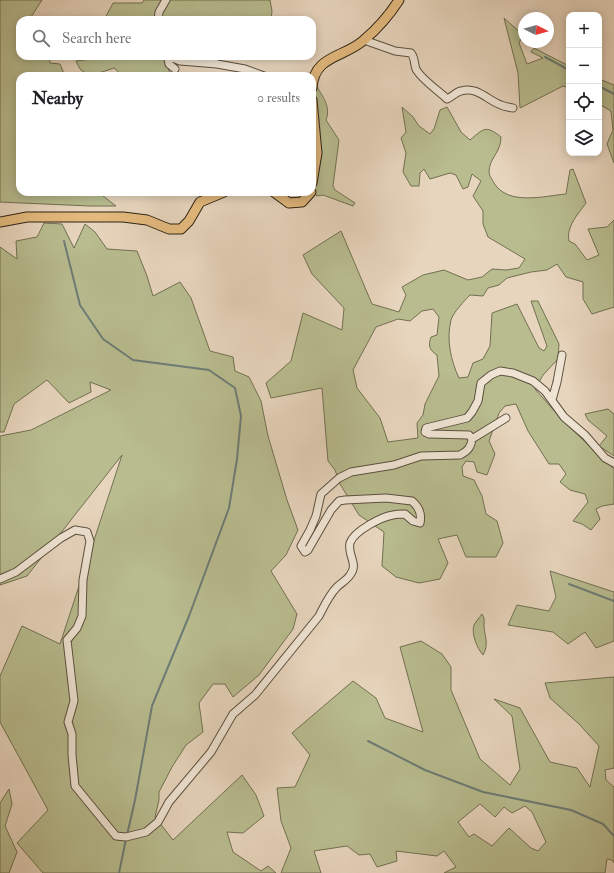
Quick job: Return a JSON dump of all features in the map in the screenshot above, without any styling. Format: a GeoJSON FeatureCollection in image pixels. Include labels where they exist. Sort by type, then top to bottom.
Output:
{"type":"FeatureCollection","features":[{"type":"Feature","properties":{"kind":"main road"},"geometry":{"type":"LineString","coordinates":[[315,72],[323,63],[364,40],[380,24],[399,0]]}},
{"type":"Feature","properties":{"kind":"main road"},"geometry":{"type":"LineString","coordinates":[[316,142],[316,159]]}},
{"type":"Feature","properties":{"kind":"main road"},"geometry":{"type":"LineString","coordinates":[[0,222],[26,217],[123,217],[147,220],[169,229],[181,229],[189,221],[200,202],[214,196]]}},
{"type":"Feature","properties":{"kind":"main road"},"geometry":{"type":"LineString","coordinates":[[280,196],[290,203],[302,202],[307,196]]}},
{"type":"Feature","properties":{"kind":"street"},"geometry":{"type":"LineString","coordinates":[[158,16],[159,12],[166,0]]}},
{"type":"Feature","properties":{"kind":"street"},"geometry":{"type":"LineString","coordinates":[[364,40],[395,51],[412,53],[414,56],[416,69],[447,99],[459,91],[476,91],[500,105],[513,108]]}},
{"type":"Feature","properties":{"kind":"street"},"geometry":{"type":"LineString","coordinates":[[168,60],[169,64],[175,70]]}},
{"type":"Feature","properties":{"kind":"street"},"geometry":{"type":"LineString","coordinates":[[178,60],[205,64],[217,64],[253,72]]}},
{"type":"Feature","properties":{"kind":"street"},"geometry":{"type":"LineString","coordinates":[[210,60],[217,64]]}},
{"type":"Feature","properties":{"kind":"street"},"geometry":{"type":"LineString","coordinates":[[552,400],[558,382],[562,355]]}},
{"type":"Feature","properties":{"kind":"street"},"geometry":{"type":"LineString","coordinates":[[472,438],[469,435],[464,434],[429,434],[425,432],[426,428],[467,418],[478,401],[481,383],[500,372],[513,373],[522,376],[539,386],[552,400],[564,417],[585,435],[605,458],[614,463]]}},
{"type":"Feature","properties":{"kind":"street"},"geometry":{"type":"LineString","coordinates":[[472,438],[506,418]]}},
{"type":"Feature","properties":{"kind":"street"},"geometry":{"type":"LineString","coordinates":[[0,579],[16,572],[61,538],[75,530],[87,532],[90,541],[83,580],[82,616],[77,628],[67,640],[74,701],[68,722],[72,734],[74,786],[116,836],[126,837],[146,832],[158,822],[169,802],[211,752],[234,714],[256,694],[319,616],[326,602],[336,588],[350,575],[354,568],[354,562],[350,554],[350,542],[357,534],[383,518],[393,514],[405,514],[413,521],[420,523],[421,517],[418,507],[412,501],[386,498],[338,501],[331,510],[308,550],[305,552],[301,546],[316,516],[321,494],[339,478],[351,472],[394,465],[421,456],[460,455],[471,446],[472,438]]}},
{"type":"Feature","properties":{"kind":"green space"},"geometry":{"type":"Polygon","coordinates":[[[0,0],[42,0],[32,16],[16,16],[16,60],[50,60],[50,63],[60,64],[63,72],[16,72],[16,196],[103,196],[116,206],[0,202],[0,0]]]}},
{"type":"Feature","properties":{"kind":"green space"},"geometry":{"type":"Polygon","coordinates":[[[144,0],[270,0],[272,11],[271,16],[106,16],[113,3],[142,3],[144,0]]]}},
{"type":"Feature","properties":{"kind":"green space"},"geometry":{"type":"Polygon","coordinates":[[[504,18],[518,31],[518,48],[521,48],[527,64],[543,58],[531,52],[534,48],[566,64],[566,87],[563,86],[520,108],[518,73],[504,18]]]}},
{"type":"Feature","properties":{"kind":"green space"},"geometry":{"type":"Polygon","coordinates":[[[166,60],[170,72],[118,72],[114,68],[102,72],[85,72],[81,70],[76,61],[166,60]]]}},
{"type":"Feature","properties":{"kind":"green space"},"geometry":{"type":"Polygon","coordinates":[[[602,80],[614,85],[614,163],[607,144],[613,130],[611,111],[602,106],[602,80]]]}},
{"type":"Feature","properties":{"kind":"green space"},"geometry":{"type":"Polygon","coordinates":[[[317,87],[324,98],[328,111],[326,120],[339,140],[333,186],[335,190],[355,203],[353,206],[323,195],[317,196],[316,195],[316,174],[319,147],[317,87]]]}},
{"type":"Feature","properties":{"kind":"green space"},"geometry":{"type":"Polygon","coordinates":[[[402,107],[413,117],[419,126],[430,134],[434,129],[440,110],[447,107],[461,132],[470,140],[482,131],[492,131],[501,137],[499,147],[491,163],[489,172],[490,175],[500,190],[508,195],[517,197],[527,198],[566,194],[570,170],[573,169],[586,203],[576,216],[571,226],[569,231],[569,241],[575,244],[587,260],[599,255],[588,229],[607,227],[614,220],[614,307],[592,314],[583,299],[583,282],[566,277],[557,264],[547,270],[507,278],[499,285],[488,288],[483,296],[470,295],[452,317],[449,343],[454,365],[459,378],[468,377],[473,363],[483,359],[490,346],[492,313],[517,304],[539,348],[544,351],[547,346],[531,301],[538,301],[559,344],[558,359],[543,375],[535,389],[565,423],[614,469],[614,504],[602,506],[596,509],[600,519],[591,530],[582,524],[573,521],[588,502],[585,494],[570,490],[560,482],[566,474],[559,464],[549,464],[528,431],[516,404],[505,406],[499,413],[489,441],[495,454],[487,475],[477,472],[474,462],[466,461],[462,467],[463,476],[474,480],[482,496],[486,514],[497,521],[503,543],[496,557],[466,557],[457,535],[438,539],[448,563],[440,579],[419,583],[396,577],[382,566],[384,532],[359,515],[340,484],[335,470],[328,461],[322,388],[271,398],[266,383],[291,361],[303,313],[342,330],[344,308],[312,274],[303,255],[341,231],[372,304],[399,312],[406,295],[402,287],[423,275],[444,270],[468,280],[482,277],[492,269],[506,270],[519,268],[525,259],[488,237],[483,224],[483,211],[473,196],[481,181],[472,174],[468,187],[463,189],[456,175],[450,173],[430,179],[424,169],[420,173],[419,186],[411,186],[403,172],[406,153],[401,138],[406,132],[402,107]],[[433,309],[422,311],[410,321],[398,319],[376,327],[353,370],[357,388],[380,418],[388,442],[418,438],[417,423],[423,415],[425,404],[439,376],[437,355],[432,351],[429,345],[431,337],[437,335],[439,317],[433,309]]]}},
{"type":"Feature","properties":{"kind":"green space"},"geometry":{"type":"Polygon","coordinates":[[[44,223],[62,224],[74,248],[85,224],[95,232],[107,249],[137,251],[153,296],[180,282],[191,298],[210,351],[233,357],[235,371],[249,377],[261,401],[268,436],[287,500],[298,530],[286,555],[271,571],[297,614],[293,629],[259,675],[233,697],[225,684],[213,684],[199,703],[203,732],[186,745],[172,767],[159,792],[159,800],[155,817],[173,840],[242,775],[256,795],[264,816],[243,833],[227,832],[233,852],[261,871],[268,866],[276,873],[43,873],[17,843],[48,810],[0,722],[0,676],[22,626],[60,644],[122,455],[27,576],[0,585],[0,436],[31,430],[111,390],[90,382],[91,392],[69,403],[47,380],[14,404],[4,432],[0,432],[0,247],[17,259],[16,241],[37,237],[44,223]]]}},
{"type":"Feature","properties":{"kind":"green space"},"geometry":{"type":"Polygon","coordinates":[[[608,409],[614,414],[614,456],[599,446],[607,436],[588,420],[585,414],[608,409]]]}},
{"type":"Feature","properties":{"kind":"green space"},"geometry":{"type":"Polygon","coordinates":[[[550,571],[614,592],[614,641],[596,648],[585,632],[568,644],[553,632],[508,625],[517,605],[549,611],[556,597],[550,571]]]}},
{"type":"Feature","properties":{"kind":"green space"},"geometry":{"type":"Polygon","coordinates":[[[482,614],[486,638],[486,648],[483,655],[477,645],[473,632],[474,625],[482,614]]]}},
{"type":"Feature","properties":{"kind":"green space"},"geometry":{"type":"Polygon","coordinates":[[[421,641],[442,654],[451,667],[451,690],[480,759],[510,785],[520,769],[512,716],[494,699],[520,708],[550,762],[577,768],[590,787],[599,746],[579,724],[550,698],[545,683],[614,677],[614,768],[605,770],[606,780],[614,787],[614,863],[612,860],[607,859],[605,873],[444,873],[456,867],[444,851],[437,856],[396,851],[397,861],[377,867],[370,854],[359,855],[347,846],[314,851],[321,873],[281,873],[291,848],[281,821],[277,788],[295,787],[310,755],[292,733],[353,681],[376,698],[385,718],[423,732],[400,647],[421,641]],[[480,804],[458,822],[469,837],[474,834],[492,846],[509,828],[531,848],[538,851],[546,842],[532,812],[525,806],[512,813],[504,807],[495,817],[480,804]]]}},
{"type":"Feature","properties":{"kind":"green space"},"geometry":{"type":"Polygon","coordinates":[[[9,789],[12,804],[5,826],[17,852],[9,873],[0,873],[0,803],[9,789]]]}},
{"type":"Feature","properties":{"kind":"waterway"},"geometry":{"type":"LineString","coordinates":[[545,57],[566,68]]}},
{"type":"Feature","properties":{"kind":"waterway"},"geometry":{"type":"LineString","coordinates":[[602,88],[614,94]]}},
{"type":"Feature","properties":{"kind":"waterway"},"geometry":{"type":"LineString","coordinates":[[64,241],[80,305],[103,339],[133,360],[209,370],[235,388],[241,416],[237,459],[229,508],[189,616],[152,706],[127,835]]}},
{"type":"Feature","properties":{"kind":"waterway"},"geometry":{"type":"LineString","coordinates":[[569,584],[614,601]]}},
{"type":"Feature","properties":{"kind":"waterway"},"geometry":{"type":"LineString","coordinates":[[368,741],[425,770],[483,792],[571,810],[603,824],[614,836]]}},
{"type":"Feature","properties":{"kind":"waterway"},"geometry":{"type":"LineString","coordinates":[[119,873],[126,839]]}}]}
